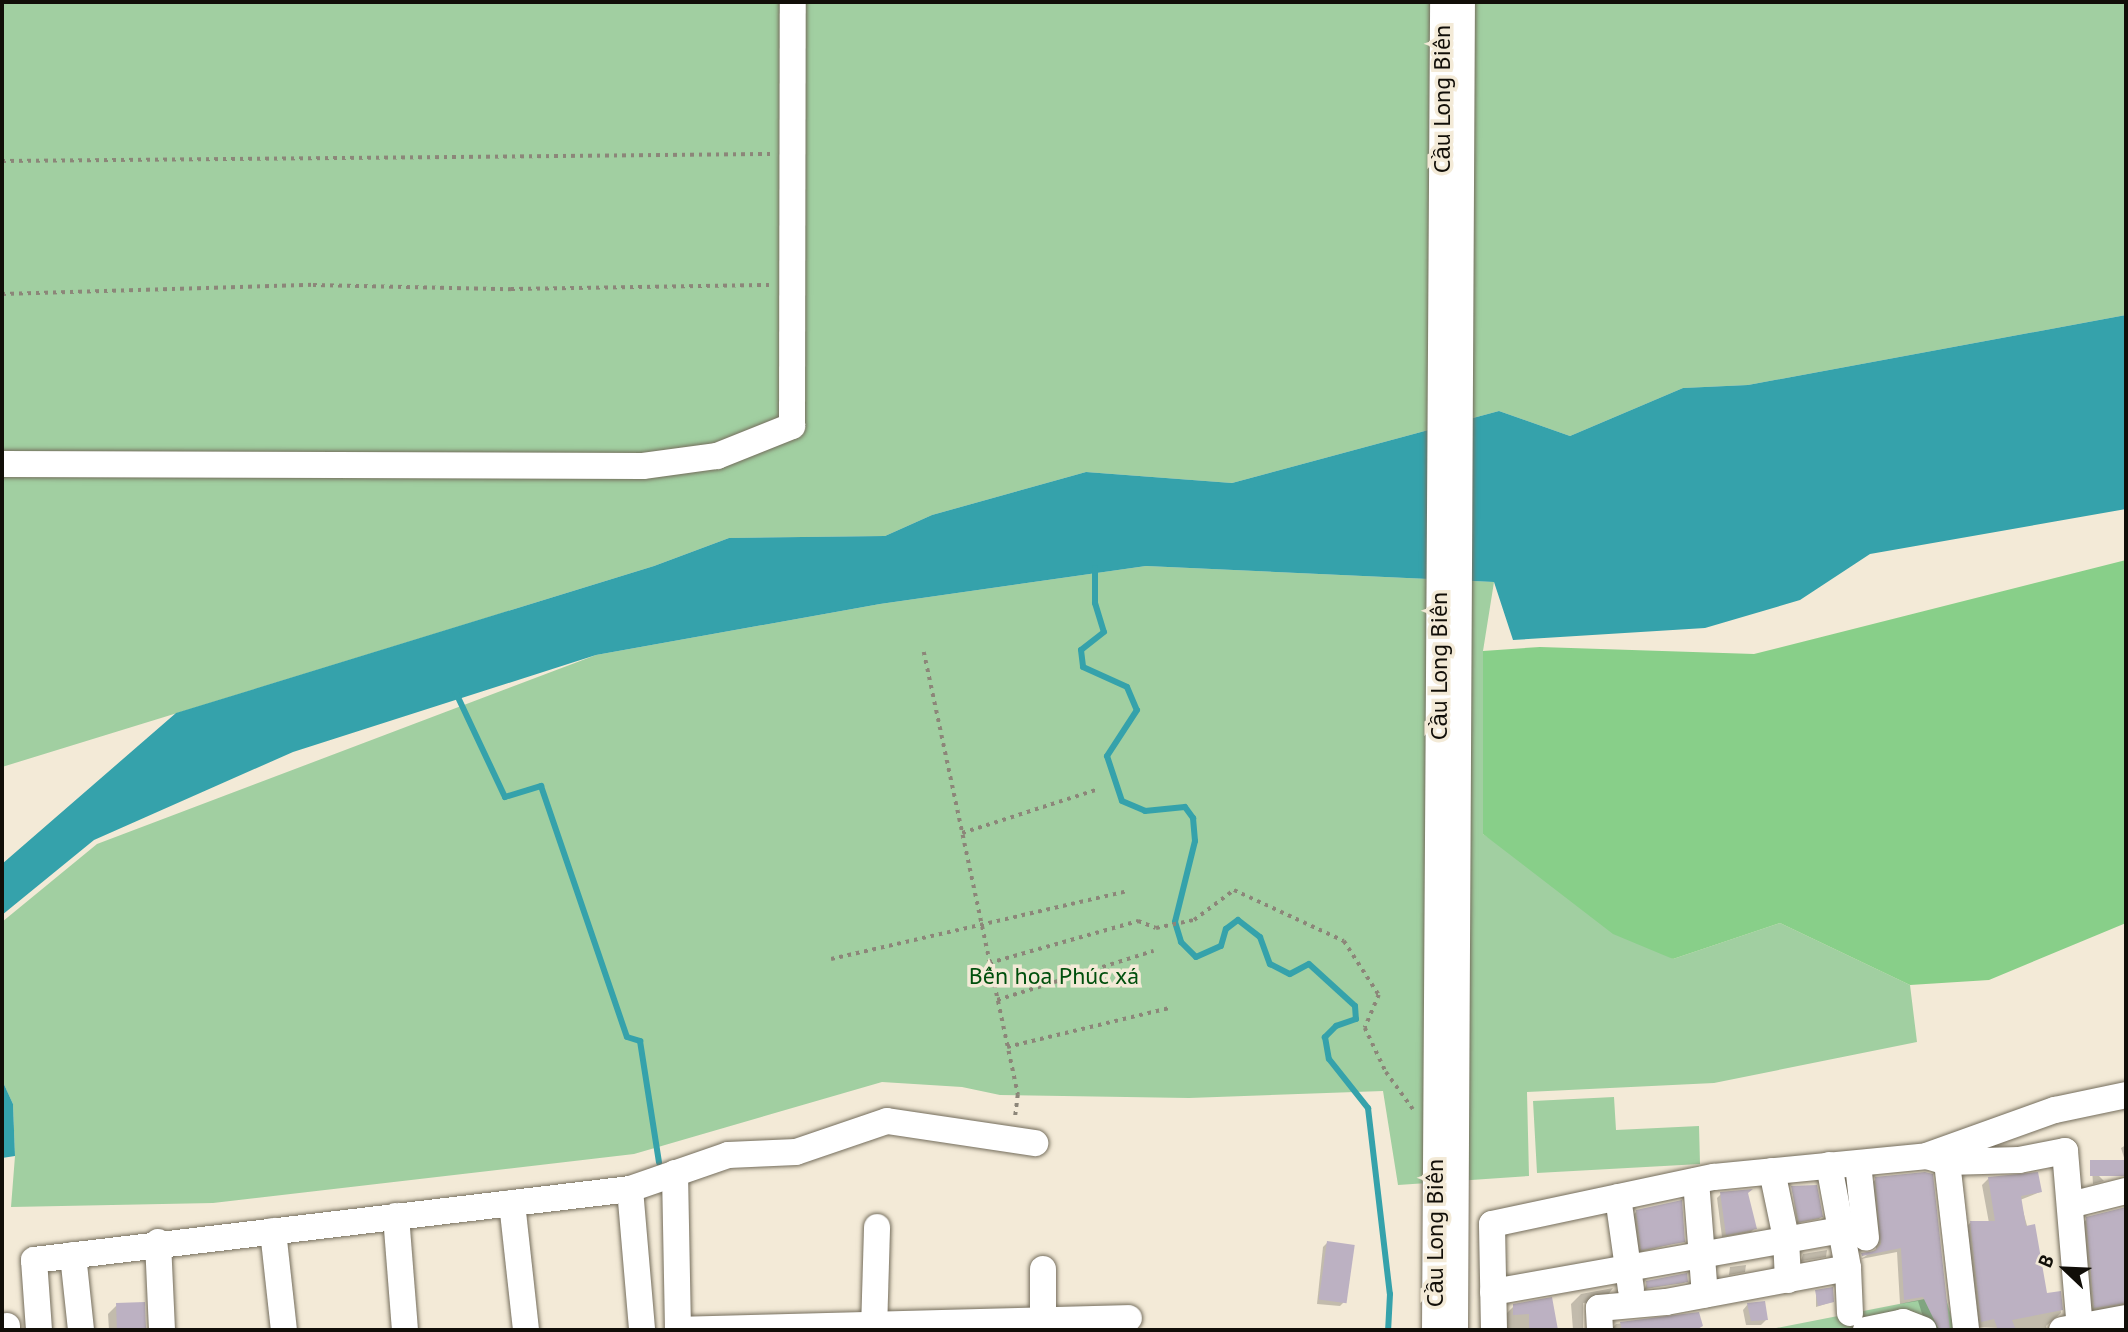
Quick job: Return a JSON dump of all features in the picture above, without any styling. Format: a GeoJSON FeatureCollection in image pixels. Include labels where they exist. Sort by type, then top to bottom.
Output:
{"type":"FeatureCollection","features":[{"type":"Feature","properties":{"kind":"street"},"geometry":{"type":"LineString","coordinates":[[2,464],[675,464],[717,456],[792,426],[795,153],[793,2]]}},
{"type":"Feature","properties":{"kind":"street","name":"Cầu Long Biên"},"geometry":{"type":"LineString","coordinates":[[1435,1330],[1443,2]]}},
{"type":"Feature","properties":{"kind":"street","name":"Cầu Long Biên"},"geometry":{"type":"LineString","coordinates":[[1455,1330],[1462,2]]}},
{"type":"Feature","properties":{"kind":"street"},"geometry":{"type":"LineString","coordinates":[[1937,1159],[2055,1110],[2126,1095]]}},
{"type":"Feature","properties":{"kind":"street"},"geometry":{"type":"LineString","coordinates":[[39,1330],[34,1260],[158,1242],[631,1189],[728,1155],[796,1152],[887,1121],[1024,1141]]}},
{"type":"Feature","properties":{"kind":"street"},"geometry":{"type":"LineString","coordinates":[[1494,1330],[1492,1224],[1696,1181],[1772,1171],[1937,1159],[2020,1160],[2065,1151],[2070,1205],[2074,1329],[2126,1318]]}},
{"type":"Feature","properties":{"kind":"street"},"geometry":{"type":"LineString","coordinates":[[1937,1159],[1966,1330]]}},
{"type":"Feature","properties":{"kind":"street"},"geometry":{"type":"LineString","coordinates":[[1858,1164],[1866,1238]]}},
{"type":"Feature","properties":{"kind":"street"},"geometry":{"type":"LineString","coordinates":[[1829,1165],[1858,1322],[1903,1322],[1924,1330]]}},
{"type":"Feature","properties":{"kind":"street"},"geometry":{"type":"LineString","coordinates":[[1772,1171],[1786,1238],[1788,1280]]}},
{"type":"Feature","properties":{"kind":"street"},"geometry":{"type":"LineString","coordinates":[[676,1173],[678,1330],[967,1327],[1043,1321],[1072,1325],[1129,1318]]}},
{"type":"Feature","properties":{"kind":"street"},"geometry":{"type":"LineString","coordinates":[[1696,1181],[1705,1295]]}},
{"type":"Feature","properties":{"kind":"street"},"geometry":{"type":"LineString","coordinates":[[631,1189],[642,1330]]}},
{"type":"Feature","properties":{"kind":"street"},"geometry":{"type":"LineString","coordinates":[[2070,1205],[2126,1191]]}},
{"type":"Feature","properties":{"kind":"street"},"geometry":{"type":"LineString","coordinates":[[1618,1197],[1634,1307]]}},
{"type":"Feature","properties":{"kind":"street"},"geometry":{"type":"LineString","coordinates":[[512,1203],[526,1330]]}},
{"type":"Feature","properties":{"kind":"street"},"geometry":{"type":"LineString","coordinates":[[396,1216],[405,1330]]}},
{"type":"Feature","properties":{"kind":"street"},"geometry":{"type":"LineString","coordinates":[[874,1328],[877,1227]]}},
{"type":"Feature","properties":{"kind":"street"},"geometry":{"type":"LineString","coordinates":[[1493,1292],[1627,1272],[1786,1238],[1841,1230]]}},
{"type":"Feature","properties":{"kind":"street"},"geometry":{"type":"LineString","coordinates":[[273,1231],[284,1330]]}},
{"type":"Feature","properties":{"kind":"street"},"geometry":{"type":"LineString","coordinates":[[158,1242],[162,1330]]}},
{"type":"Feature","properties":{"kind":"street"},"geometry":{"type":"LineString","coordinates":[[73,1255],[81,1330]]}},
{"type":"Feature","properties":{"kind":"street"},"geometry":{"type":"LineString","coordinates":[[1600,1330],[1599,1308],[1634,1307],[1848,1268]]}},
{"type":"Feature","properties":{"kind":"street"},"geometry":{"type":"LineString","coordinates":[[1043,1269],[1043,1321]]}},
{"type":"Feature","properties":{"kind":"path"},"geometry":{"type":"LineString","coordinates":[[2,161],[795,153]]}},
{"type":"Feature","properties":{"kind":"path"},"geometry":{"type":"LineString","coordinates":[[2,294],[313,285],[512,289],[792,285]]}},
{"type":"Feature","properties":{"kind":"path"},"geometry":{"type":"LineString","coordinates":[[924,652],[1018,1095],[1024,1141]]}},
{"type":"Feature","properties":{"kind":"path"},"geometry":{"type":"LineString","coordinates":[[962,833],[1099,789]]}},
{"type":"Feature","properties":{"kind":"path"},"geometry":{"type":"LineString","coordinates":[[989,963],[1139,921],[1163,927],[1190,921],[1234,890],[1344,941],[1379,995],[1365,1028],[1386,1072],[1417,1114]]}},
{"type":"Feature","properties":{"kind":"path"},"geometry":{"type":"LineString","coordinates":[[831,959],[981,927],[1128,891]]}},
{"type":"Feature","properties":{"kind":"path"},"geometry":{"type":"LineString","coordinates":[[997,1000],[1153,951]]}},
{"type":"Feature","properties":{"kind":"path"},"geometry":{"type":"LineString","coordinates":[[1007,1047],[1169,1008]]}},
{"type":"Feature","properties":{"kind":"green space"},"geometry":{"type":"Polygon","coordinates":[[[2,2],[2126,2],[2126,315],[1748,385],[1683,388],[1570,436],[1499,411],[1232,483],[1086,472],[932,515],[885,536],[729,538],[654,566],[2,767],[2,2]]]}},
{"type":"Feature","properties":{"kind":"green space"},"geometry":{"type":"Polygon","coordinates":[[[2126,560],[2126,923],[1989,980],[1910,985],[1780,923],[1673,959],[1613,934],[1483,834],[1483,651],[1540,647],[1754,654],[2126,560]]]}},
{"type":"Feature","properties":{"kind":"green space","name":"Bến hoa Phúc xá"},"geometry":{"type":"Polygon","coordinates":[[[1146,566],[1494,582],[1483,651],[1483,834],[1673,959],[1780,923],[1910,985],[1917,1042],[1714,1083],[1527,1092],[1529,1176],[1398,1185],[1383,1091],[1189,1098],[1000,1095],[962,1087],[882,1082],[634,1154],[213,1203],[11,1207],[15,1156],[13,1104],[2,1080],[2,922],[97,844],[596,655],[880,604],[1146,566]]]}},
{"type":"Feature","properties":{"kind":"green space"},"geometry":{"type":"Polygon","coordinates":[[[1614,1097],[1616,1130],[1699,1126],[1700,1164],[1537,1173],[1533,1101],[1614,1097]]]}},
{"type":"Feature","properties":{"kind":"green space"},"geometry":{"type":"Polygon","coordinates":[[[1945,1295],[1955,1330],[1766,1330],[1945,1295]]]}},
{"type":"Feature","properties":{"kind":"water"},"geometry":{"type":"Polygon","coordinates":[[[2126,315],[2126,509],[1870,554],[1800,600],[1705,628],[1513,640],[1494,582],[1146,566],[880,604],[596,655],[293,752],[94,840],[2,915],[2,864],[176,713],[654,566],[729,538],[885,536],[932,515],[1086,472],[1232,483],[1499,411],[1570,436],[1683,388],[1748,385],[2126,315]]]}},
{"type":"Feature","properties":{"kind":"water"},"geometry":{"type":"Polygon","coordinates":[[[2,1080],[13,1104],[15,1156],[2,1158],[2,1080]]]}},
{"type":"Feature","properties":{"kind":"building"},"geometry":{"type":"Polygon","coordinates":[[[2090,1160],[2126,1160],[2126,1176],[2090,1176],[2090,1160]]]}},
{"type":"Feature","properties":{"kind":"building"},"geometry":{"type":"Polygon","coordinates":[[[1925,1172],[1933,1174],[1950,1330],[1939,1330],[1923,1297],[1904,1300],[1901,1248],[1862,1256],[1861,1253],[1875,1251],[1881,1244],[1875,1177],[1925,1172]]]}},
{"type":"Feature","properties":{"kind":"building"},"geometry":{"type":"Polygon","coordinates":[[[2038,1172],[2042,1192],[2021,1196],[2026,1226],[2035,1224],[2047,1293],[2061,1291],[2063,1310],[2012,1320],[2016,1330],[1998,1330],[1994,1319],[1981,1322],[1970,1221],[1995,1221],[1988,1177],[2038,1172]]]}},
{"type":"Feature","properties":{"kind":"building"},"geometry":{"type":"Polygon","coordinates":[[[1817,1185],[1823,1217],[1799,1222],[1791,1186],[1817,1185]]]}},
{"type":"Feature","properties":{"kind":"building"},"geometry":{"type":"Polygon","coordinates":[[[1753,1189],[1748,1193],[1757,1229],[1726,1235],[1720,1192],[1753,1189]]]}},
{"type":"Feature","properties":{"kind":"building"},"geometry":{"type":"Polygon","coordinates":[[[1682,1200],[1685,1242],[1641,1250],[1636,1210],[1682,1200]]]}},
{"type":"Feature","properties":{"kind":"building"},"geometry":{"type":"Polygon","coordinates":[[[2126,1207],[2126,1303],[2094,1308],[2086,1217],[2126,1207]]]}},
{"type":"Feature","properties":{"kind":"building"},"geometry":{"type":"Polygon","coordinates":[[[1327,1241],[1355,1245],[1347,1303],[1319,1299],[1327,1241]]]}},
{"type":"Feature","properties":{"kind":"building"},"geometry":{"type":"Polygon","coordinates":[[[1687,1273],[1688,1282],[1647,1288],[1646,1281],[1687,1273]]]}},
{"type":"Feature","properties":{"kind":"building"},"geometry":{"type":"Polygon","coordinates":[[[1833,1287],[1834,1302],[1818,1306],[1815,1290],[1833,1287]]]}},
{"type":"Feature","properties":{"kind":"building"},"geometry":{"type":"Polygon","coordinates":[[[1552,1297],[1558,1330],[1529,1330],[1529,1314],[1513,1315],[1513,1304],[1552,1297]]]}},
{"type":"Feature","properties":{"kind":"building"},"geometry":{"type":"Polygon","coordinates":[[[1765,1301],[1768,1320],[1751,1321],[1747,1303],[1765,1301]]]}},
{"type":"Feature","properties":{"kind":"building"},"geometry":{"type":"Polygon","coordinates":[[[145,1302],[146,1330],[117,1330],[116,1303],[145,1302]]]}},
{"type":"Feature","properties":{"kind":"building"},"geometry":{"type":"Polygon","coordinates":[[[1699,1312],[1703,1326],[1696,1330],[1622,1330],[1620,1322],[1699,1312]]]}},
{"type":"Feature","properties":{"kind":"waterway"},"geometry":{"type":"LineString","coordinates":[[1095,568],[1095,603],[1104,632],[1081,650],[1083,667],[1127,687],[1137,710],[1107,756],[1122,801],[1145,811],[1185,807],[1193,818],[1195,841],[1175,922],[1181,942],[1196,957],[1221,946],[1226,929],[1238,920],[1260,937],[1270,964],[1290,974],[1309,964],[1355,1006],[1356,1019],[1336,1026],[1325,1037],[1329,1059],[1368,1108],[1390,1294],[1388,1330]]}},
{"type":"Feature","properties":{"kind":"waterway"},"geometry":{"type":"LineString","coordinates":[[456,693],[505,797],[541,786],[627,1037],[640,1041],[659,1163]]}},
{"type":"Feature","properties":{"kind":"railway"},"geometry":{"type":"LineString","coordinates":[[1444,1330],[1452,2]]}}]}
